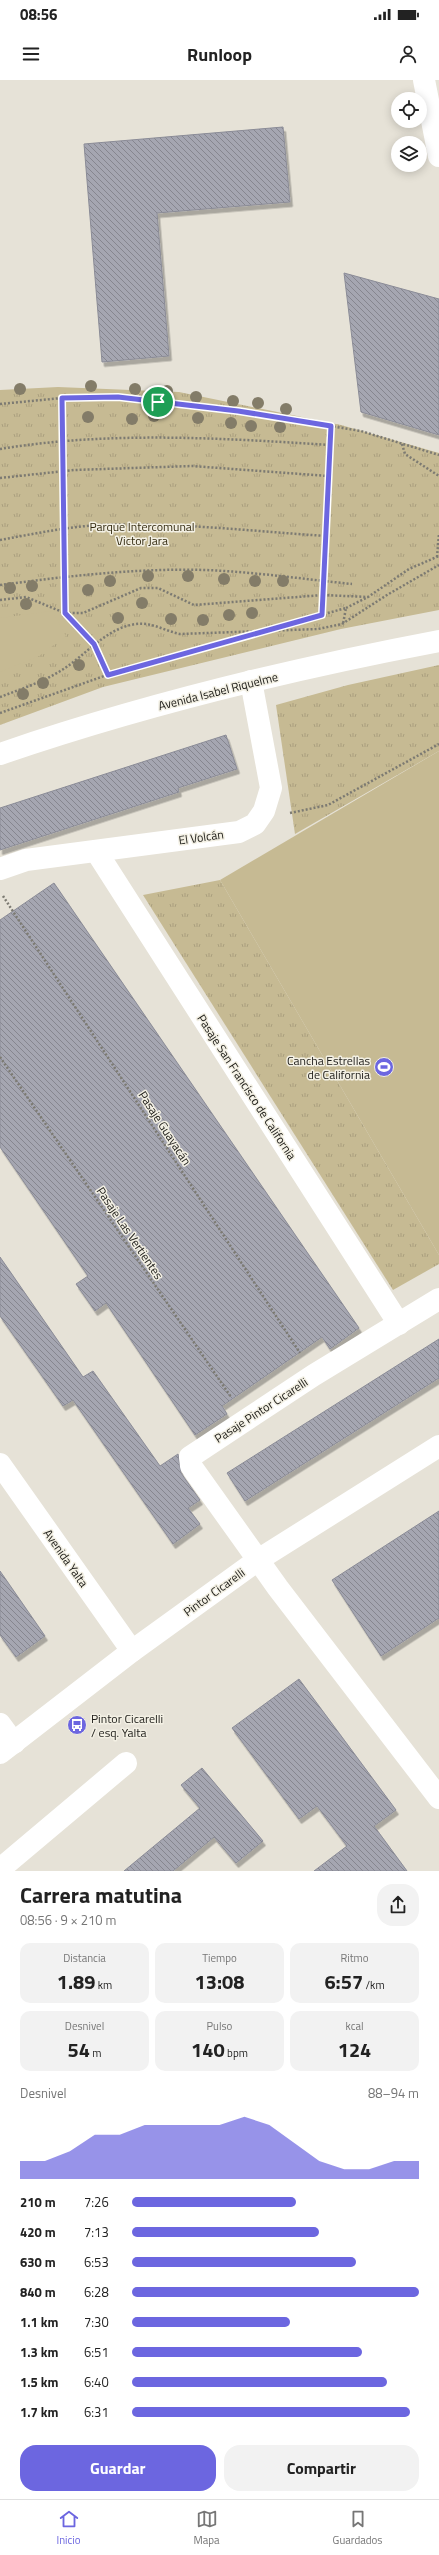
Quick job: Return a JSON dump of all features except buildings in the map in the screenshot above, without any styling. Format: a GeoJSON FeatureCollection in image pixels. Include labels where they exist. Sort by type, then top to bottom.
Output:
{"type":"FeatureCollection","features":[{"type":"Feature","properties":{"kind":"street"},"geometry":{"type":"LineString","coordinates":[[424,80],[439,156]]}},
{"type":"Feature","properties":{"kind":"street","name":"Avenida Isabel Riquelme"},"geometry":{"type":"LineString","coordinates":[[0,754],[127,714],[251,681],[439,641]]}},
{"type":"Feature","properties":{"kind":"street","name":"El Volcán"},"geometry":{"type":"LineString","coordinates":[[0,869],[26,860],[239,832],[254,824],[264,811],[271,788],[251,681]]}},
{"type":"Feature","properties":{"kind":"street","name":"Pasaje San Francisco de California"},"geometry":{"type":"LineString","coordinates":[[96,851],[399,1324]]}},
{"type":"Feature","properties":{"kind":"street","name":"Pasaje Pintor Cicarelli"},"geometry":{"type":"LineString","coordinates":[[258,1560],[191,1466],[190,1457],[314,1375],[439,1299]]}},
{"type":"Feature","properties":{"kind":"street","name":"Pintor Cicarelli"},"geometry":{"type":"LineString","coordinates":[[7,1748],[132,1651],[258,1560],[439,1446]]}},
{"type":"Feature","properties":{"kind":"street","name":"Avenida Yalta"},"geometry":{"type":"LineString","coordinates":[[0,1464],[132,1651]]}},
{"type":"Feature","properties":{"kind":"street"},"geometry":{"type":"LineString","coordinates":[[258,1560],[439,1798]]}},
{"type":"Feature","properties":{"kind":"street"},"geometry":{"type":"LineString","coordinates":[[0,1724],[7,1748]]}},
{"type":"Feature","properties":{"kind":"street"},"geometry":{"type":"LineString","coordinates":[[0,1869],[126,1763]]}},
{"type":"Feature","properties":{"kind":"path"},"geometry":{"type":"LineString","coordinates":[[0,404],[62,398],[118,397],[238,411],[361,431],[439,455]]}},
{"type":"Feature","properties":{"kind":"path"},"geometry":{"type":"LineString","coordinates":[[62,398],[62,529],[65,613],[94,644],[108,675]]}},
{"type":"Feature","properties":{"kind":"path"},"geometry":{"type":"LineString","coordinates":[[322,615],[331,426]]}},
{"type":"Feature","properties":{"kind":"path"},"geometry":{"type":"LineString","coordinates":[[0,449],[61,441],[137,438],[238,439],[330,444]]}},
{"type":"Feature","properties":{"kind":"path"},"geometry":{"type":"LineString","coordinates":[[402,443],[405,454],[439,476]]}},
{"type":"Feature","properties":{"kind":"path"},"geometry":{"type":"LineString","coordinates":[[0,478],[62,471],[192,466],[328,476]]}},
{"type":"Feature","properties":{"kind":"path"},"geometry":{"type":"LineString","coordinates":[[0,540],[62,529],[99,525],[174,526],[326,536]]}},
{"type":"Feature","properties":{"kind":"path"},"geometry":{"type":"LineString","coordinates":[[0,713],[108,675],[346,608],[368,597],[409,569],[438,557],[439,534]]}},
{"type":"Feature","properties":{"kind":"path"},"geometry":{"type":"LineString","coordinates":[[0,697],[60,672],[80,658],[94,644],[114,632],[135,624],[151,624],[165,631],[180,634],[318,629],[342,624],[387,595],[439,565]]}},
{"type":"Feature","properties":{"kind":"path"},"geometry":{"type":"LineString","coordinates":[[0,585],[64,577],[151,571],[207,570],[352,584]]}},
{"type":"Feature","properties":{"kind":"path"},"geometry":{"type":"LineString","coordinates":[[0,600],[26,597],[65,613],[83,613],[141,588],[158,588],[194,605],[323,595],[368,597]]}},
{"type":"Feature","properties":{"kind":"path"},"geometry":{"type":"LineString","coordinates":[[342,624],[346,608]]}},
{"type":"Feature","properties":{"kind":"path"},"geometry":{"type":"LineString","coordinates":[[264,811],[295,814],[328,805],[439,744]]}},
{"type":"Feature","properties":{"kind":"path","name":"Pasaje Guayacán"},"geometry":{"type":"LineString","coordinates":[[0,892],[314,1375]]}},
{"type":"Feature","properties":{"kind":"path","name":"Pasaje Las Vertientes"},"geometry":{"type":"LineString","coordinates":[[0,1057],[246,1419]]}},
{"type":"Feature","properties":{"kind":"green space","name":"Parque Intercomunal Victor Jara"},"geometry":{"type":"Polygon","coordinates":[[[58,387],[179,392],[341,425],[439,453],[439,610],[341,629],[103,687],[0,725],[0,390],[58,387]]]}},
{"type":"Feature","properties":{"kind":"green space"},"geometry":{"type":"Polygon","coordinates":[[[52,611],[66,636],[39,656],[0,672],[0,618],[52,611]]]}},
{"type":"Feature","properties":{"kind":"green space"},"geometry":{"type":"Polygon","coordinates":[[[439,665],[439,751],[295,834],[276,705],[348,685],[439,665]]]}},
{"type":"Feature","properties":{"kind":"green space","name":"Cancha Estrellas de California"},"geometry":{"type":"Polygon","coordinates":[[[439,751],[439,1255],[220,880],[439,751]]]}},
{"type":"Feature","properties":{"kind":"green space"},"geometry":{"type":"Polygon","coordinates":[[[220,880],[439,1255],[439,1264],[393,1290],[143,895],[220,880]]]}},
{"type":"Feature","properties":{"kind":"place","name":"Cancha Estrellas de California"},"geometry":{"type":"Point","coordinates":[384,1067]}},
{"type":"Feature","properties":{"kind":"place","name":"Pintor Cicarelli / esq. Yalta"},"geometry":{"type":"Point","coordinates":[77,1725]}},
{"type":"Feature","properties":{"kind":"route"},"geometry":{"type":"LineString","coordinates":[[118,397],[158,402],[238,411],[331,426],[322,615],[121,670],[108,675],[94,644],[65,613],[62,529],[62,398],[118,397]]}}]}
